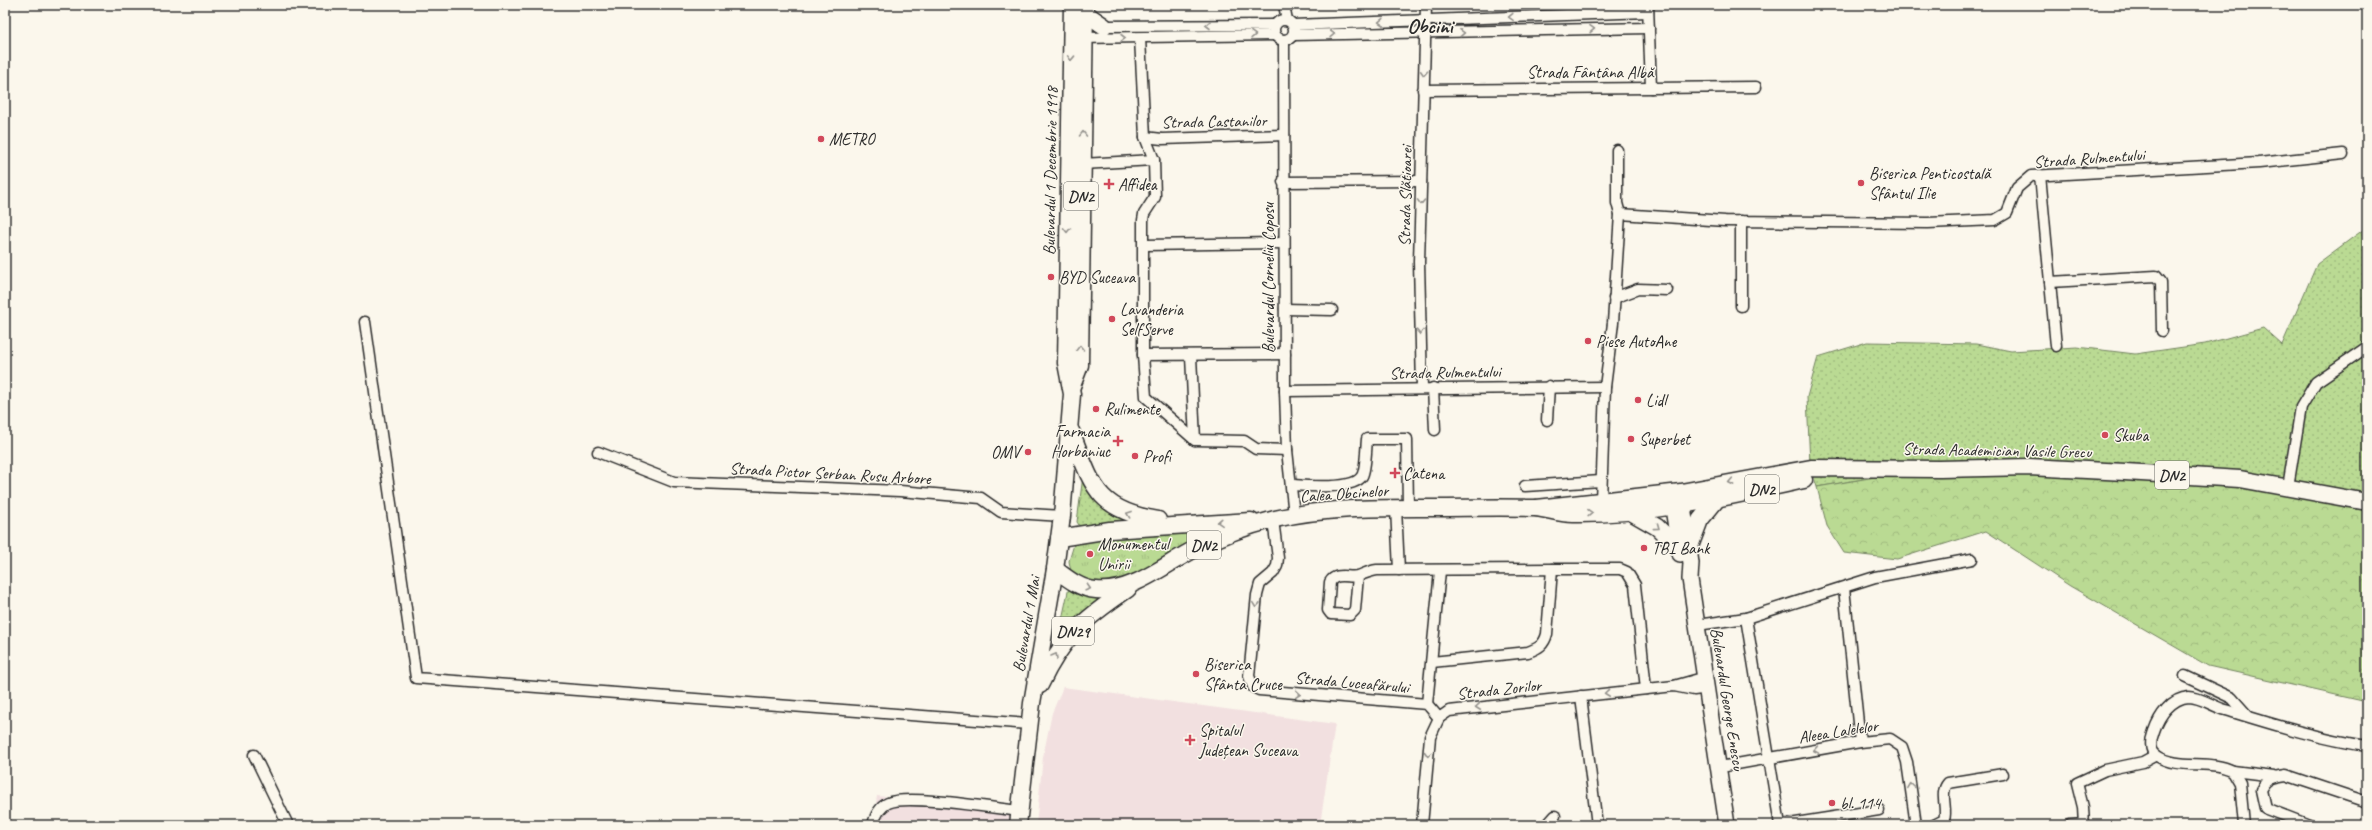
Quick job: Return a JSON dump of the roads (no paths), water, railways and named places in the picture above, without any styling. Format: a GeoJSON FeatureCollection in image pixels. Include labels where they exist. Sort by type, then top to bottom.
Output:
{"type":"FeatureCollection","features":[{"type":"Feature","properties":{"kind":"main road"},"geometry":{"type":"LineString","coordinates":[[1079,22],[1104,26]]}},
{"type":"Feature","properties":{"kind":"main road","name":"Bulevardul 1 Decembrie 1918"},"geometry":{"type":"LineString","coordinates":[[1072,386],[1080,365],[1082,164],[1079,22]]}},
{"type":"Feature","properties":{"kind":"main road","name":"Bulevardul 1 Decembrie 1918"},"geometry":{"type":"LineString","coordinates":[[1070,429],[1072,386],[1066,363],[1068,159],[1079,22]]}},
{"type":"Feature","properties":{"kind":"main road","name":"Bulevardul 1 Mai"},"geometry":{"type":"LineString","coordinates":[[1018,818],[1032,703],[1055,569],[1062,516],[1070,429]]}},
{"type":"Feature","properties":{"kind":"main road","name":"DN2"},"geometry":{"type":"LineString","coordinates":[[1070,429],[1092,484],[1102,498],[1128,514],[1181,524]]}},
{"type":"Feature","properties":{"kind":"main road","name":"Strada Academician Vasile Grecu"},"geometry":{"type":"LineString","coordinates":[[1677,499],[1811,468],[2029,467],[2240,480],[2288,487],[2367,502]]}},
{"type":"Feature","properties":{"kind":"main road","name":"Strada Academician Vasile Grecu"},"geometry":{"type":"LineString","coordinates":[[1677,499],[1718,498],[1804,480],[1840,469]]}},
{"type":"Feature","properties":{"kind":"main road"},"geometry":{"type":"LineString","coordinates":[[1631,512],[1658,527],[1684,549],[1700,520],[1718,498]]}},
{"type":"Feature","properties":{"kind":"main road","name":"Calea Obcinelor"},"geometry":{"type":"LineString","coordinates":[[1055,569],[1082,587],[1097,591],[1115,589],[1139,581],[1219,538],[1273,520],[1294,515],[1345,509],[1537,508],[1570,503],[1601,501],[1677,499]]}},
{"type":"Feature","properties":{"kind":"main road","name":"Calea Obcinelor"},"geometry":{"type":"LineString","coordinates":[[1537,508],[1571,514],[1631,512],[1677,499]]}},
{"type":"Feature","properties":{"kind":"main road","name":"Bulevardul George Enescu"},"geometry":{"type":"LineString","coordinates":[[1677,499],[1684,549],[1682,565],[1690,579],[1698,625],[1720,767],[1727,825]]}},
{"type":"Feature","properties":{"kind":"main road","name":"Calea Obcinelor"},"geometry":{"type":"LineString","coordinates":[[1059,538],[1110,530],[1181,524],[1273,520]]}},
{"type":"Feature","properties":{"kind":"main road","name":"DN29"},"geometry":{"type":"LineString","coordinates":[[1032,703],[1049,667],[1068,637],[1096,611],[1139,581]]}},
{"type":"Feature","properties":{"kind":"street","name":"Strada Slătioarei"},"geometry":{"type":"LineString","coordinates":[[1422,388],[1420,316],[1421,181],[1426,5]]}},
{"type":"Feature","properties":{"kind":"street"},"geometry":{"type":"LineString","coordinates":[[1079,22],[1140,38],[1284,28],[1648,9],[1651,88]]}},
{"type":"Feature","properties":{"kind":"street"},"geometry":{"type":"LineString","coordinates":[[1104,26],[1284,28],[1426,34],[1649,28]]}},
{"type":"Feature","properties":{"kind":"street","name":"Bulevardul Corneliu Coposu"},"geometry":{"type":"LineString","coordinates":[[1284,28],[1283,182],[1285,391],[1287,450],[1294,515]]}},
{"type":"Feature","properties":{"kind":"street"},"geometry":{"type":"LineString","coordinates":[[1140,38],[1145,137],[1154,160],[1155,197],[1144,214],[1143,355],[1146,397],[1195,440],[1244,441],[1256,449],[1287,450]]}},
{"type":"Feature","properties":{"kind":"street","name":"Strada Fântâna Albă"},"geometry":{"type":"LineString","coordinates":[[1424,90],[1756,87]]}},
{"type":"Feature","properties":{"kind":"street","name":"Strada Castanilor"},"geometry":{"type":"LineString","coordinates":[[1145,137],[1162,138],[1284,135]]}},
{"type":"Feature","properties":{"kind":"street"},"geometry":{"type":"LineString","coordinates":[[1601,501],[1605,387],[1614,298],[1620,214],[1617,202],[1617,150]]}},
{"type":"Feature","properties":{"kind":"street","name":"Strada Rulmentului"},"geometry":{"type":"LineString","coordinates":[[1620,214],[1741,221],[1928,223],[1995,220],[2007,213],[2017,188],[2022,182],[2031,176],[2259,163],[2343,154]]}},
{"type":"Feature","properties":{"kind":"street"},"geometry":{"type":"LineString","coordinates":[[1082,164],[1154,160]]}},
{"type":"Feature","properties":{"kind":"street"},"geometry":{"type":"LineString","coordinates":[[2040,175],[2056,346]]}},
{"type":"Feature","properties":{"kind":"street"},"geometry":{"type":"LineString","coordinates":[[1283,182],[1421,181]]}},
{"type":"Feature","properties":{"kind":"street"},"geometry":{"type":"LineString","coordinates":[[1741,221],[1741,306]]}},
{"type":"Feature","properties":{"kind":"street"},"geometry":{"type":"LineString","coordinates":[[1144,245],[1284,243]]}},
{"type":"Feature","properties":{"kind":"street"},"geometry":{"type":"LineString","coordinates":[[2050,282],[2156,276],[2161,282],[2162,331]]}},
{"type":"Feature","properties":{"kind":"street"},"geometry":{"type":"LineString","coordinates":[[1614,298],[1638,289],[1667,290]]}},
{"type":"Feature","properties":{"kind":"street"},"geometry":{"type":"LineString","coordinates":[[1285,309],[1332,310]]}},
{"type":"Feature","properties":{"kind":"street"},"geometry":{"type":"LineString","coordinates":[[365,322],[416,678],[1029,724]]}},
{"type":"Feature","properties":{"kind":"street"},"geometry":{"type":"LineString","coordinates":[[2288,487],[2301,407],[2316,382],[2367,346]]}},
{"type":"Feature","properties":{"kind":"street"},"geometry":{"type":"LineString","coordinates":[[1143,355],[1191,356],[1285,354]]}},
{"type":"Feature","properties":{"kind":"street"},"geometry":{"type":"LineString","coordinates":[[1191,356],[1195,440]]}},
{"type":"Feature","properties":{"kind":"street"},"geometry":{"type":"LineString","coordinates":[[1547,420],[1550,386]]}},
{"type":"Feature","properties":{"kind":"street","name":"Strada Rulmentului"},"geometry":{"type":"LineString","coordinates":[[1285,391],[1550,386],[1605,387]]}},
{"type":"Feature","properties":{"kind":"street"},"geometry":{"type":"LineString","coordinates":[[1433,388],[1434,430]]}},
{"type":"Feature","properties":{"kind":"street"},"geometry":{"type":"LineString","coordinates":[[1291,485],[1316,486],[1356,482],[1362,476],[1367,439],[1407,439],[1399,570]]}},
{"type":"Feature","properties":{"kind":"street","name":"Strada Pictor Șerban Rusu Arbore"},"geometry":{"type":"LineString","coordinates":[[598,452],[674,482],[900,491],[981,498],[1001,512],[1062,516]]}},
{"type":"Feature","properties":{"kind":"street"},"geometry":{"type":"LineString","coordinates":[[1525,486],[1601,481]]}},
{"type":"Feature","properties":{"kind":"street","name":"Strada Luceafărului"},"geometry":{"type":"LineString","coordinates":[[1273,520],[1278,558],[1273,573],[1264,579],[1257,595],[1249,676],[1253,687],[1260,690],[1427,704],[1439,718]]}},
{"type":"Feature","properties":{"kind":"street"},"geometry":{"type":"LineString","coordinates":[[1698,625],[1746,618],[1819,593],[1844,588],[1875,577],[1972,559]]}},
{"type":"Feature","properties":{"kind":"street"},"geometry":{"type":"LineString","coordinates":[[1432,662],[1528,652],[1539,648],[1544,642],[1547,634],[1552,569]]}},
{"type":"Feature","properties":{"kind":"street"},"geometry":{"type":"LineString","coordinates":[[1358,576],[1355,610],[1350,616],[1334,616],[1328,610],[1330,582],[1332,578],[1338,576],[1358,576],[1365,572],[1399,570],[1620,569],[1627,572],[1635,585],[1646,689]]}},
{"type":"Feature","properties":{"kind":"street","name":"Strada Luceafărului"},"geometry":{"type":"LineString","coordinates":[[1427,704],[1440,571]]}},
{"type":"Feature","properties":{"kind":"street"},"geometry":{"type":"LineString","coordinates":[[1844,588],[1860,742]]}},
{"type":"Feature","properties":{"kind":"street"},"geometry":{"type":"LineString","coordinates":[[1746,618],[1781,825],[1879,810]]}},
{"type":"Feature","properties":{"kind":"street"},"geometry":{"type":"LineString","coordinates":[[2185,676],[2232,698],[2248,716]]}},
{"type":"Feature","properties":{"kind":"street","name":"Strada Zorilor"},"geometry":{"type":"LineString","coordinates":[[1422,825],[1430,737],[1439,718],[1449,711],[1707,682]]}},
{"type":"Feature","properties":{"kind":"street"},"geometry":{"type":"LineString","coordinates":[[1581,696],[1597,825]]}},
{"type":"Feature","properties":{"kind":"street"},"geometry":{"type":"LineString","coordinates":[[2367,746],[2343,742],[2248,716],[2189,697],[2176,700],[2165,710],[2155,728],[2151,744],[2151,749],[2156,756],[2180,763],[2216,765],[2233,771],[2274,776],[2286,775],[2367,802]]}},
{"type":"Feature","properties":{"kind":"street","name":"Aleea Lalelelor"},"geometry":{"type":"LineString","coordinates":[[1720,767],[1860,742],[1890,739],[1902,747],[1907,762],[1916,825]]}},
{"type":"Feature","properties":{"kind":"street"},"geometry":{"type":"LineString","coordinates":[[254,755],[288,825]]}},
{"type":"Feature","properties":{"kind":"street"},"geometry":{"type":"LineString","coordinates":[[2070,825],[2084,824],[2083,807],[2077,783],[2091,774],[2143,762],[2156,756]]}},
{"type":"Feature","properties":{"kind":"street"},"geometry":{"type":"LineString","coordinates":[[2233,771],[2240,783],[2244,825]]}},
{"type":"Feature","properties":{"kind":"street"},"geometry":{"type":"LineString","coordinates":[[1934,825],[1946,823],[1944,787],[1948,783],[2003,774]]}},
{"type":"Feature","properties":{"kind":"street"},"geometry":{"type":"LineString","coordinates":[[2274,776],[2266,780],[2261,790],[2265,808],[2309,825]]}},
{"type":"Feature","properties":{"kind":"street"},"geometry":{"type":"LineString","coordinates":[[873,825],[880,809],[887,803],[907,799],[1018,818]]}},
{"type":"Feature","properties":{"kind":"street"},"geometry":{"type":"LineString","coordinates":[[1548,825],[1555,816]]}},
{"type":"Feature","properties":{"kind":"place","name":"METRO"},"geometry":{"type":"Point","coordinates":[821,139]}},
{"type":"Feature","properties":{"kind":"place","name":"Biserica Penticostală Sfântul Ilie"},"geometry":{"type":"Point","coordinates":[1861,183]}},
{"type":"Feature","properties":{"kind":"place","name":"Affidea"},"geometry":{"type":"Point","coordinates":[1109,184]}},
{"type":"Feature","properties":{"kind":"place","name":"BYD Suceava"},"geometry":{"type":"Point","coordinates":[1051,277]}},
{"type":"Feature","properties":{"kind":"place","name":"Lavanderia SelfServe"},"geometry":{"type":"Point","coordinates":[1112,319]}},
{"type":"Feature","properties":{"kind":"place","name":"Piese AutoAne"},"geometry":{"type":"Point","coordinates":[1588,341]}},
{"type":"Feature","properties":{"kind":"place","name":"Lidl"},"geometry":{"type":"Point","coordinates":[1638,400]}},
{"type":"Feature","properties":{"kind":"place","name":"Rulimente"},"geometry":{"type":"Point","coordinates":[1096,409]}},
{"type":"Feature","properties":{"kind":"place","name":"Skuba"},"geometry":{"type":"Point","coordinates":[2105,435]}},
{"type":"Feature","properties":{"kind":"place","name":"Superbet"},"geometry":{"type":"Point","coordinates":[1631,439]}},
{"type":"Feature","properties":{"kind":"place","name":"Farmacia Horbaniuc"},"geometry":{"type":"Point","coordinates":[1118,441]}},
{"type":"Feature","properties":{"kind":"place","name":"OMV"},"geometry":{"type":"Point","coordinates":[1028,452]}},
{"type":"Feature","properties":{"kind":"place","name":"Profi"},"geometry":{"type":"Point","coordinates":[1135,456]}},
{"type":"Feature","properties":{"kind":"place","name":"Catena"},"geometry":{"type":"Point","coordinates":[1395,473]}},
{"type":"Feature","properties":{"kind":"place","name":"TBI Bank"},"geometry":{"type":"Point","coordinates":[1644,548]}},
{"type":"Feature","properties":{"kind":"place","name":"Monumentul Unirii"},"geometry":{"type":"Point","coordinates":[1090,554]}},
{"type":"Feature","properties":{"kind":"place","name":"Biserica Sfânta Cruce"},"geometry":{"type":"Point","coordinates":[1196,674]}},
{"type":"Feature","properties":{"kind":"place","name":"Spitalul Județean Suceava"},"geometry":{"type":"Point","coordinates":[1190,740]}},
{"type":"Feature","properties":{"kind":"place","name":"bl. 114"},"geometry":{"type":"Point","coordinates":[1832,803]}},
{"type":"Feature","properties":{"kind":"district","name":"Obcini"},"geometry":{"type":"Point","coordinates":[1430,26]}}]}
